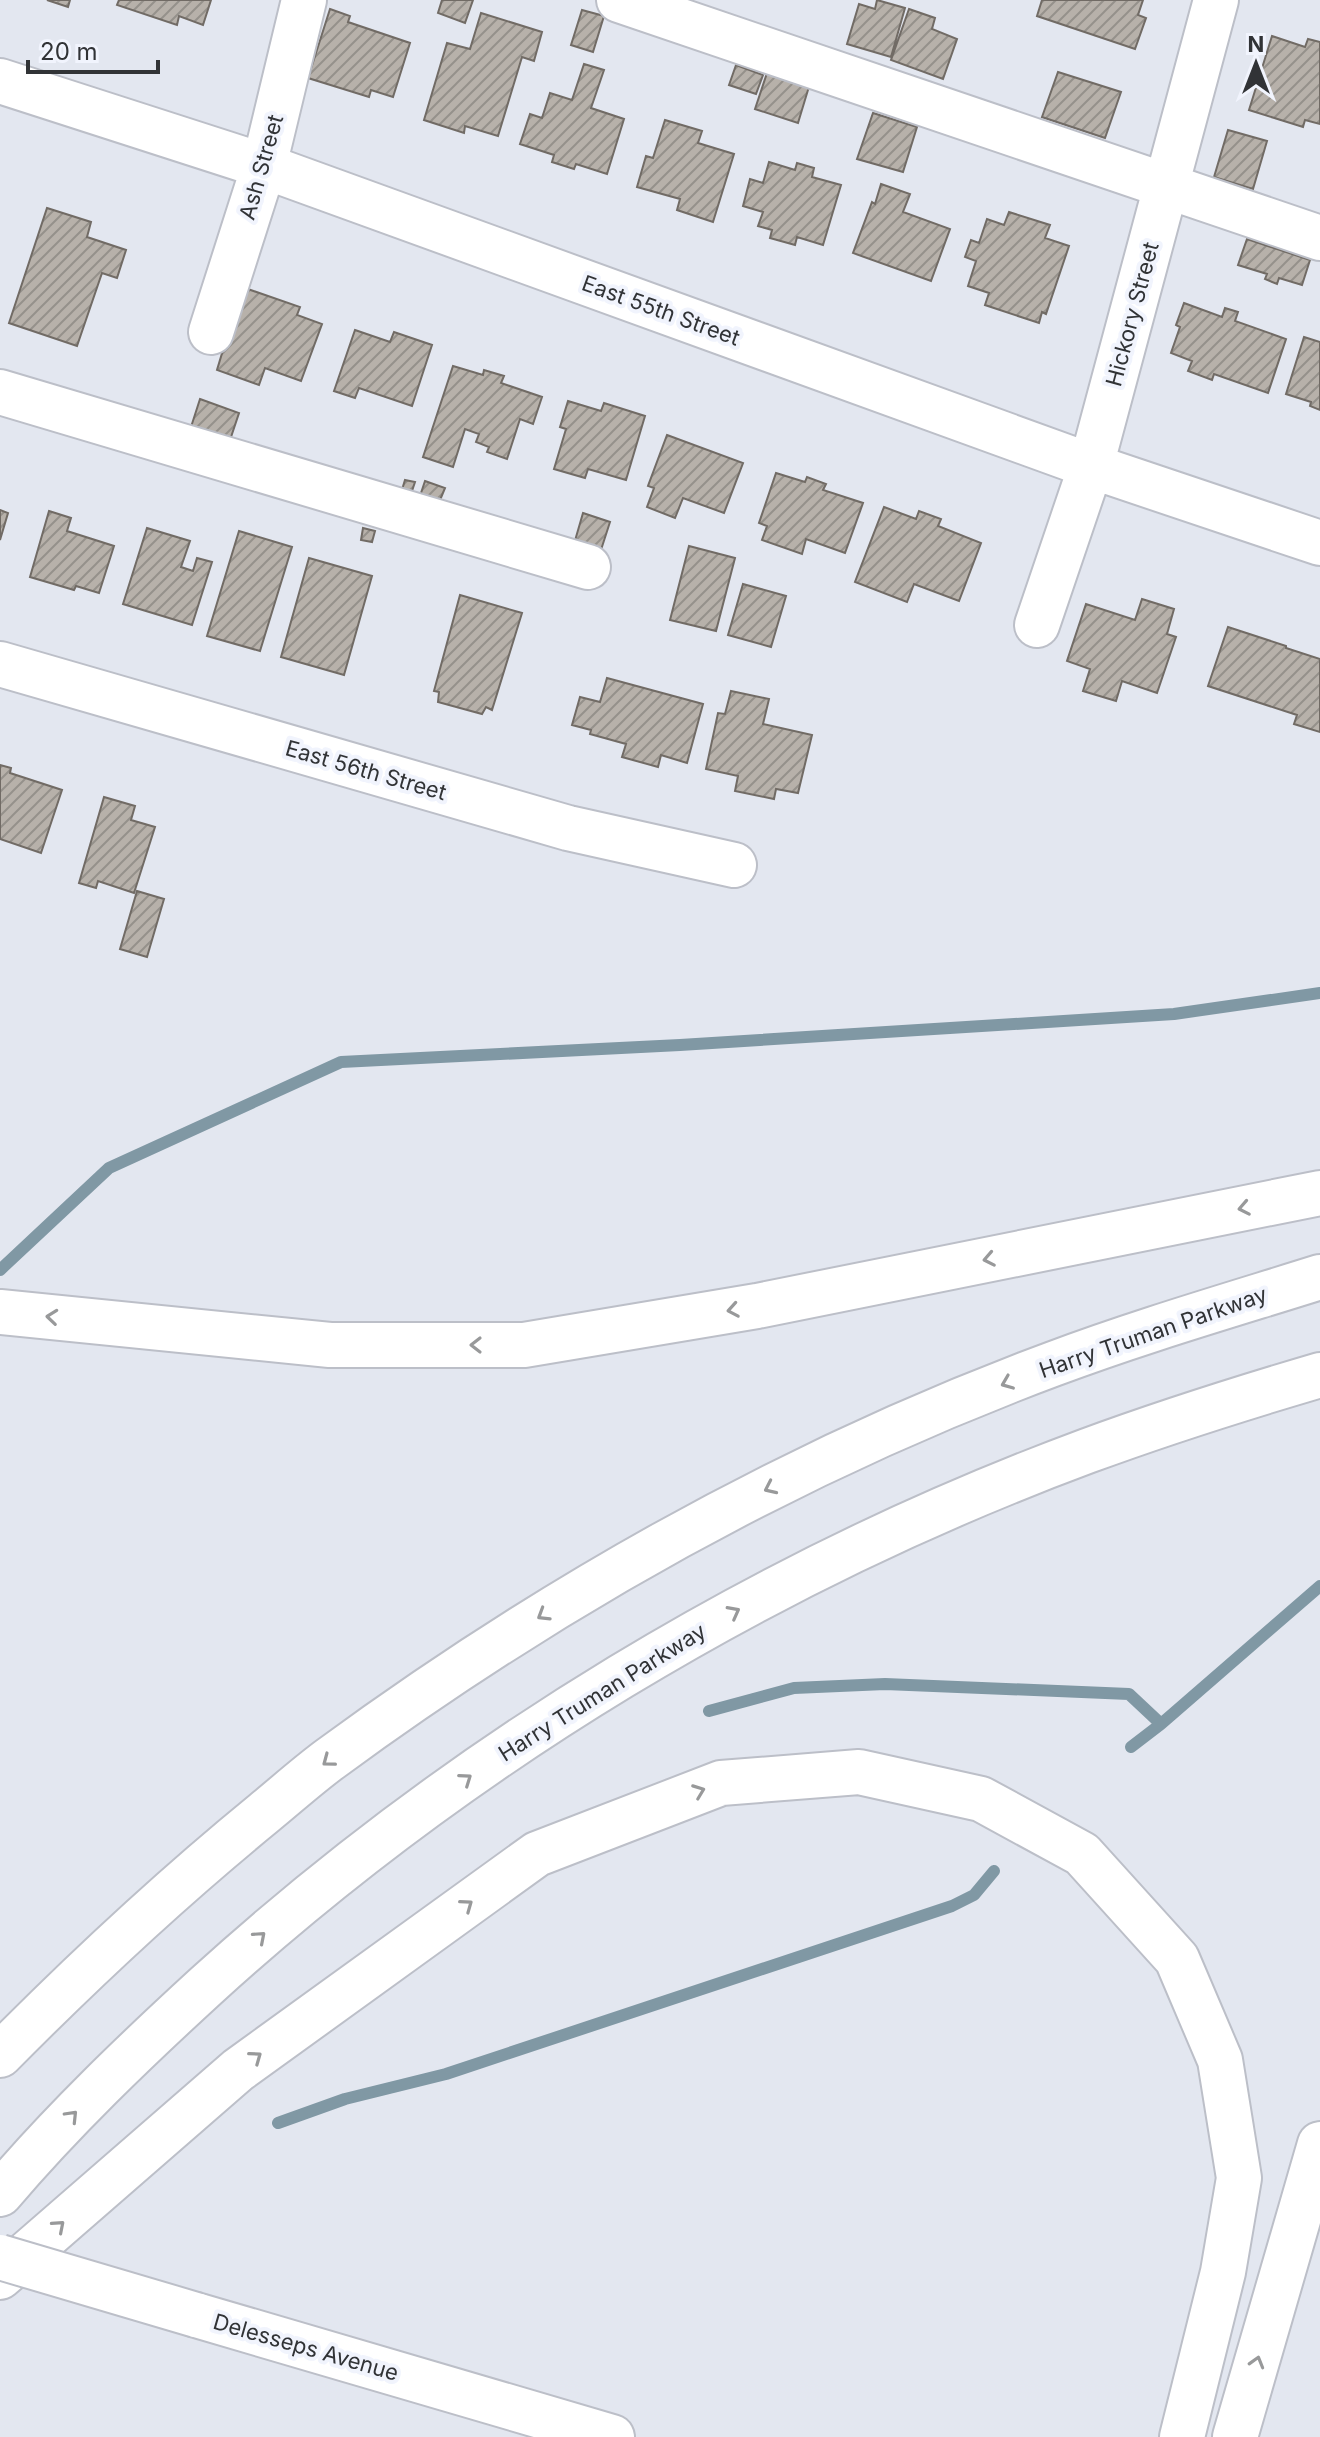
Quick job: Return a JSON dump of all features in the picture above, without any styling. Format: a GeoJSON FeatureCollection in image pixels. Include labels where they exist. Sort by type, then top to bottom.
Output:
{"type":"FeatureCollection","features":[{"type":"Feature","properties":{"kind":"main road","name":"Ash Street"},"geometry":{"type":"LineString","coordinates":[[211,332],[264,166],[304,0]]}},
{"type":"Feature","properties":{"kind":"main road"},"geometry":{"type":"LineString","coordinates":[[619,0],[1320,238]]}},
{"type":"Feature","properties":{"kind":"main road","name":"Hickory Street"},"geometry":{"type":"LineString","coordinates":[[1037,625],[1091,466],[1216,0]]}},
{"type":"Feature","properties":{"kind":"main road","name":"East 55th Street"},"geometry":{"type":"LineString","coordinates":[[0,81],[264,166],[1091,466],[1320,543]]}},
{"type":"Feature","properties":{"kind":"main road"},"geometry":{"type":"LineString","coordinates":[[0,392],[588,567]]}},
{"type":"Feature","properties":{"kind":"main road","name":"East 56th Street"},"geometry":{"type":"LineString","coordinates":[[0,664],[568,828],[734,865]]}},
{"type":"Feature","properties":{"kind":"main road"},"geometry":{"type":"LineString","coordinates":[[0,1312],[330,1345],[524,1345],[757,1306],[1320,1193]]}},
{"type":"Feature","properties":{"kind":"main road","name":"Harry Truman Parkway"},"geometry":{"type":"LineString","coordinates":[[0,2055],[77,1977],[198,1867],[328,1760],[465,1665],[604,1576],[749,1498],[914,1421],[1053,1364],[1320,1277]]}},
{"type":"Feature","properties":{"kind":"main road","name":"Harry Truman Parkway"},"geometry":{"type":"LineString","coordinates":[[0,2194],[142,2044],[259,1938],[385,1835],[517,1742],[652,1657],[791,1581],[938,1512],[1086,1451],[1235,1400],[1320,1375]]}},
{"type":"Feature","properties":{"kind":"main road"},"geometry":{"type":"LineString","coordinates":[[0,2277],[238,2070],[537,1854],[721,1783],[859,1772],[981,1799],[1082,1854],[1177,1959],[1220,2060],[1239,2178],[1223,2272],[1182,2437]]}},
{"type":"Feature","properties":{"kind":"main road"},"geometry":{"type":"LineString","coordinates":[[1235,2437],[1320,2144]]}},
{"type":"Feature","properties":{"kind":"main road","name":"Delesseps Avenue"},"geometry":{"type":"LineString","coordinates":[[0,2257],[612,2437]]}},
{"type":"Feature","properties":{"kind":"building"},"geometry":{"type":"Polygon","coordinates":[[[47,0],[70,0],[68,7],[47,0]]]}},
{"type":"Feature","properties":{"kind":"building"},"geometry":{"type":"Polygon","coordinates":[[[119,0],[211,0],[203,25],[179,16],[177,25],[117,5],[119,0]]]}},
{"type":"Feature","properties":{"kind":"building"},"geometry":{"type":"Polygon","coordinates":[[[442,0],[473,0],[465,23],[438,13],[442,0]]]}},
{"type":"Feature","properties":{"kind":"building"},"geometry":{"type":"Polygon","coordinates":[[[877,0],[905,8],[891,57],[847,44],[859,4],[875,9],[877,0]]]}},
{"type":"Feature","properties":{"kind":"building"},"geometry":{"type":"Polygon","coordinates":[[[1042,0],[1143,0],[1138,15],[1146,18],[1135,49],[1037,16],[1042,0]]]}},
{"type":"Feature","properties":{"kind":"building"},"geometry":{"type":"Polygon","coordinates":[[[330,9],[350,16],[348,22],[410,43],[393,97],[371,90],[369,97],[308,78],[330,9]]]}},
{"type":"Feature","properties":{"kind":"building"},"geometry":{"type":"Polygon","coordinates":[[[909,9],[935,18],[932,29],[957,39],[943,79],[891,60],[909,9]]]}},
{"type":"Feature","properties":{"kind":"building"},"geometry":{"type":"Polygon","coordinates":[[[582,10],[604,16],[593,52],[571,45],[582,10]]]}},
{"type":"Feature","properties":{"kind":"building"},"geometry":{"type":"Polygon","coordinates":[[[481,13],[542,32],[534,61],[522,57],[498,136],[465,126],[464,133],[424,120],[447,43],[470,49],[481,13]]]}},
{"type":"Feature","properties":{"kind":"building"},"geometry":{"type":"Polygon","coordinates":[[[1272,36],[1305,47],[1308,39],[1320,42],[1320,124],[1305,120],[1303,127],[1249,110],[1272,36]]]}},
{"type":"Feature","properties":{"kind":"building"},"geometry":{"type":"Polygon","coordinates":[[[584,64],[604,70],[591,108],[624,119],[607,174],[576,164],[574,169],[552,162],[554,155],[520,144],[530,114],[542,118],[550,93],[572,100],[584,64]]]}},
{"type":"Feature","properties":{"kind":"building"},"geometry":{"type":"Polygon","coordinates":[[[736,65],[763,75],[756,94],[729,85],[736,65]]]}},
{"type":"Feature","properties":{"kind":"building"},"geometry":{"type":"Polygon","coordinates":[[[769,67],[811,80],[798,123],[755,109],[769,67]]]}},
{"type":"Feature","properties":{"kind":"building"},"geometry":{"type":"Polygon","coordinates":[[[1058,72],[1121,92],[1105,138],[1042,117],[1058,72]]]}},
{"type":"Feature","properties":{"kind":"building"},"geometry":{"type":"Polygon","coordinates":[[[873,113],[917,127],[903,172],[857,159],[873,113]]]}},
{"type":"Feature","properties":{"kind":"building"},"geometry":{"type":"Polygon","coordinates":[[[665,120],[702,131],[698,143],[734,154],[713,222],[677,210],[680,199],[637,187],[646,156],[653,158],[665,120]]]}},
{"type":"Feature","properties":{"kind":"building"},"geometry":{"type":"Polygon","coordinates":[[[1228,130],[1267,141],[1253,189],[1214,177],[1228,130]]]}},
{"type":"Feature","properties":{"kind":"building"},"geometry":{"type":"Polygon","coordinates":[[[769,162],[795,170],[797,163],[814,168],[812,177],[841,185],[823,245],[797,237],[795,245],[770,238],[772,230],[758,226],[763,212],[743,206],[750,179],[763,183],[769,162]]]}},
{"type":"Feature","properties":{"kind":"building"},"geometry":{"type":"Polygon","coordinates":[[[881,184],[910,194],[903,212],[950,229],[931,281],[853,253],[881,184]]]}},
{"type":"Feature","properties":{"kind":"building"},"geometry":{"type":"Polygon","coordinates":[[[47,208],[91,222],[87,237],[126,250],[117,278],[102,273],[77,346],[9,323],[47,208]]]}},
{"type":"Feature","properties":{"kind":"building"},"geometry":{"type":"Polygon","coordinates":[[[1009,212],[1050,225],[1045,238],[1069,246],[1046,314],[1042,312],[1039,323],[985,305],[989,293],[968,286],[976,261],[965,257],[971,240],[979,243],[987,219],[1004,225],[1009,212]]]}},
{"type":"Feature","properties":{"kind":"building"},"geometry":{"type":"Polygon","coordinates":[[[1247,239],[1310,260],[1302,285],[1279,278],[1277,284],[1265,279],[1267,274],[1238,265],[1247,239]]]}},
{"type":"Feature","properties":{"kind":"building"},"geometry":{"type":"Polygon","coordinates":[[[242,287],[300,307],[297,315],[322,324],[301,381],[265,368],[259,385],[217,370],[242,287]]]}},
{"type":"Feature","properties":{"kind":"building"},"geometry":{"type":"Polygon","coordinates":[[[1184,303],[1222,317],[1225,308],[1238,312],[1235,321],[1286,339],[1268,393],[1214,374],[1212,380],[1188,371],[1192,361],[1171,353],[1184,303]]]}},
{"type":"Feature","properties":{"kind":"building"},"geometry":{"type":"Polygon","coordinates":[[[355,330],[390,342],[394,332],[432,345],[412,406],[359,388],[355,398],[334,391],[355,330]]]}},
{"type":"Feature","properties":{"kind":"building"},"geometry":{"type":"Polygon","coordinates":[[[1304,337],[1320,342],[1320,410],[1310,406],[1311,402],[1286,394],[1304,337]]]}},
{"type":"Feature","properties":{"kind":"building"},"geometry":{"type":"Polygon","coordinates":[[[453,366],[483,375],[484,370],[504,376],[501,383],[542,397],[533,424],[520,419],[507,459],[487,452],[489,447],[476,442],[479,434],[465,429],[453,467],[423,457],[453,366]]]}},
{"type":"Feature","properties":{"kind":"building"},"geometry":{"type":"Polygon","coordinates":[[[200,399],[239,413],[230,440],[191,427],[200,399]]]}},
{"type":"Feature","properties":{"kind":"building"},"geometry":{"type":"Polygon","coordinates":[[[568,401],[601,411],[604,403],[645,416],[626,480],[588,469],[585,478],[554,469],[566,429],[560,427],[568,401]]]}},
{"type":"Feature","properties":{"kind":"building"},"geometry":{"type":"Polygon","coordinates":[[[667,435],[743,463],[724,513],[683,498],[675,518],[647,507],[654,488],[648,486],[667,435]]]}},
{"type":"Feature","properties":{"kind":"building"},"geometry":{"type":"Polygon","coordinates":[[[776,473],[805,482],[807,477],[826,484],[823,490],[863,503],[845,553],[806,539],[802,554],[762,540],[767,526],[759,523],[776,473]]]}},
{"type":"Feature","properties":{"kind":"building"},"geometry":{"type":"Polygon","coordinates":[[[405,480],[415,482],[410,497],[401,493],[405,480]]]}},
{"type":"Feature","properties":{"kind":"building"},"geometry":{"type":"Polygon","coordinates":[[[425,481],[445,488],[438,505],[419,499],[425,481]]]}},
{"type":"Feature","properties":{"kind":"building"},"geometry":{"type":"Polygon","coordinates":[[[884,507],[916,519],[919,511],[941,519],[938,526],[981,543],[959,601],[914,584],[907,602],[855,582],[884,507]]]}},
{"type":"Feature","properties":{"kind":"building"},"geometry":{"type":"Polygon","coordinates":[[[0,510],[8,513],[0,540],[0,510]]]}},
{"type":"Feature","properties":{"kind":"building"},"geometry":{"type":"Polygon","coordinates":[[[49,511],[71,518],[67,531],[114,546],[99,593],[76,586],[74,590],[30,577],[49,511]]]}},
{"type":"Feature","properties":{"kind":"building"},"geometry":{"type":"Polygon","coordinates":[[[583,513],[610,522],[600,553],[574,544],[583,513]]]}},
{"type":"Feature","properties":{"kind":"building"},"geometry":{"type":"Polygon","coordinates":[[[147,528],[190,541],[181,567],[193,571],[197,558],[212,562],[192,625],[123,604],[147,528]]]}},
{"type":"Feature","properties":{"kind":"building"},"geometry":{"type":"Polygon","coordinates":[[[363,528],[375,531],[372,542],[361,540],[363,528]]]}},
{"type":"Feature","properties":{"kind":"building"},"geometry":{"type":"Polygon","coordinates":[[[239,531],[292,547],[260,651],[207,636],[239,531]]]}},
{"type":"Feature","properties":{"kind":"building"},"geometry":{"type":"Polygon","coordinates":[[[689,546],[735,558],[716,631],[670,620],[689,546]]]}},
{"type":"Feature","properties":{"kind":"building"},"geometry":{"type":"Polygon","coordinates":[[[309,558],[372,576],[344,675],[281,657],[309,558]]]}},
{"type":"Feature","properties":{"kind":"building"},"geometry":{"type":"Polygon","coordinates":[[[743,584],[786,596],[771,647],[728,635],[743,584]]]}},
{"type":"Feature","properties":{"kind":"building"},"geometry":{"type":"Polygon","coordinates":[[[460,595],[522,613],[492,710],[486,707],[482,714],[438,702],[439,692],[434,691],[460,595]]]}},
{"type":"Feature","properties":{"kind":"building"},"geometry":{"type":"Polygon","coordinates":[[[1142,599],[1174,609],[1167,634],[1176,637],[1157,693],[1122,681],[1116,701],[1083,691],[1090,669],[1067,661],[1086,604],[1135,620],[1142,599]]]}},
{"type":"Feature","properties":{"kind":"building"},"geometry":{"type":"Polygon","coordinates":[[[1228,627],[1320,659],[1320,732],[1294,724],[1297,715],[1208,686],[1228,627]]]}},
{"type":"Feature","properties":{"kind":"building"},"geometry":{"type":"Polygon","coordinates":[[[607,678],[703,704],[687,763],[661,755],[658,767],[622,757],[626,744],[590,734],[591,730],[572,725],[580,697],[600,702],[607,678]]]}},
{"type":"Feature","properties":{"kind":"building"},"geometry":{"type":"Polygon","coordinates":[[[731,691],[769,699],[763,724],[812,735],[798,793],[776,789],[774,799],[735,791],[738,776],[706,769],[718,713],[725,714],[731,691]]]}},
{"type":"Feature","properties":{"kind":"building"},"geometry":{"type":"Polygon","coordinates":[[[0,765],[11,768],[10,773],[62,790],[41,853],[0,839],[0,765]]]}},
{"type":"Feature","properties":{"kind":"building"},"geometry":{"type":"Polygon","coordinates":[[[104,797],[135,806],[131,820],[155,827],[134,893],[98,881],[96,888],[79,883],[104,797]]]}},
{"type":"Feature","properties":{"kind":"building"},"geometry":{"type":"Polygon","coordinates":[[[137,891],[164,899],[147,957],[120,949],[137,891]]]}},
{"type":"Feature","properties":{"kind":"waterway"},"geometry":{"type":"LineString","coordinates":[[0,1270],[109,1168],[341,1062],[680,1045],[1174,1014],[1320,993]]}},
{"type":"Feature","properties":{"kind":"waterway"},"geometry":{"type":"LineString","coordinates":[[1161,1724],[1320,1586]]}},
{"type":"Feature","properties":{"kind":"waterway"},"geometry":{"type":"LineString","coordinates":[[709,1711],[794,1688],[885,1684],[1129,1694],[1161,1724],[1131,1747]]}},
{"type":"Feature","properties":{"kind":"waterway"},"geometry":{"type":"LineString","coordinates":[[278,2123],[345,2099],[446,2074],[952,1906],[974,1895],[994,1871]]}}]}
